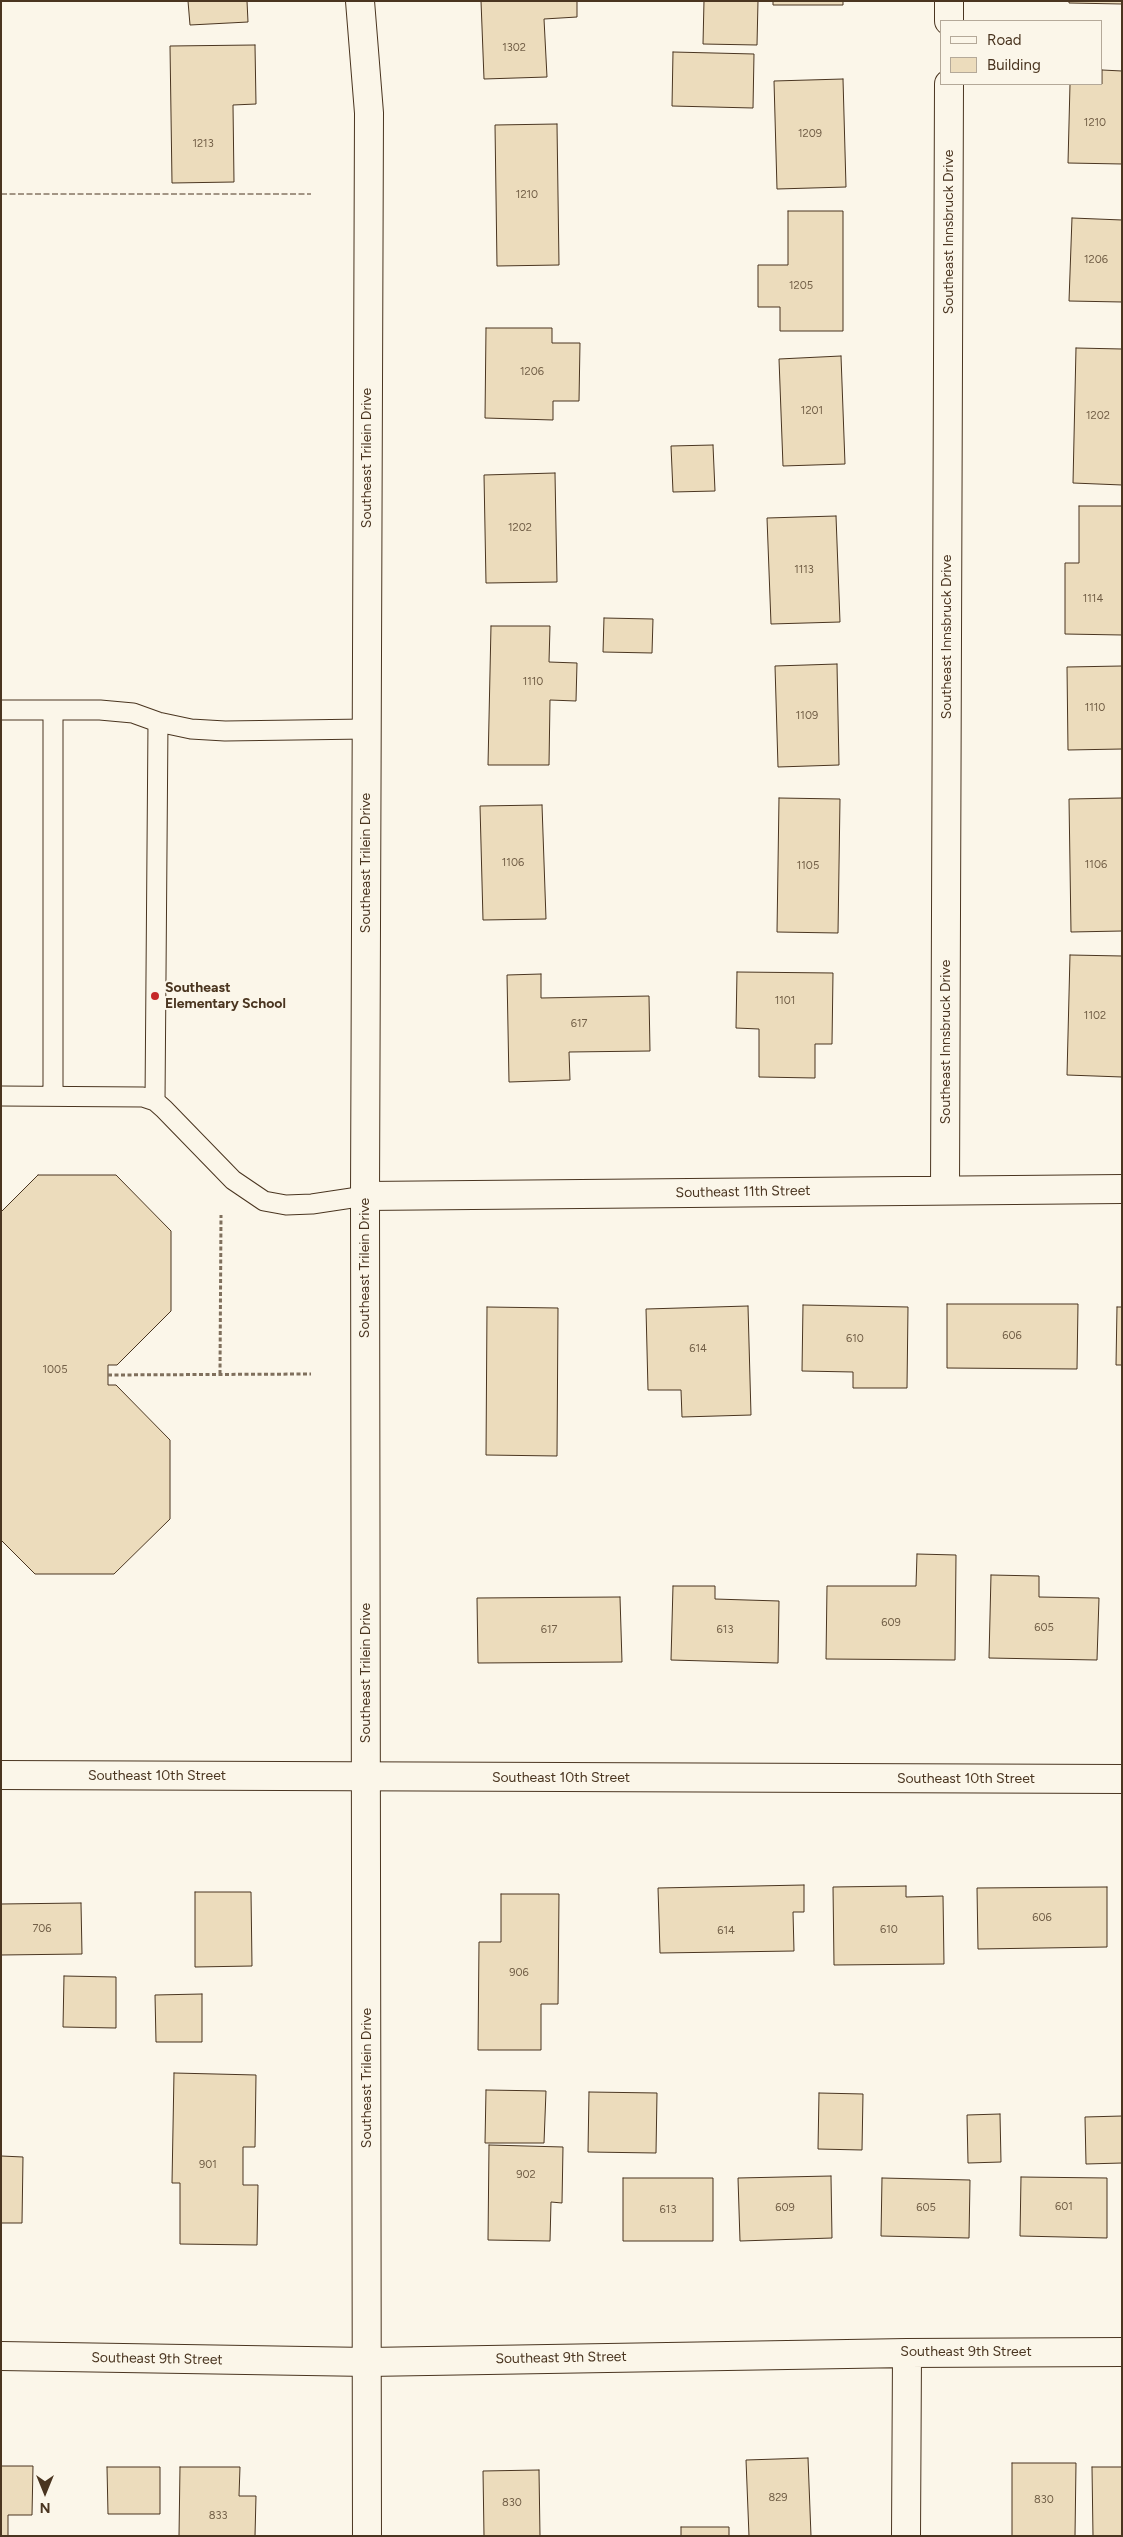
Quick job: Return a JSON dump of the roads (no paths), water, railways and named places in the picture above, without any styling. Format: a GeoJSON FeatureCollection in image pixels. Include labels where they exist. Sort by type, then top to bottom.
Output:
{"type":"FeatureCollection","features":[{"type":"Feature","properties":{"kind":"street","name":"Southeast Trilein Drive"},"geometry":{"type":"LineString","coordinates":[[360,1],[369,113],[365,1196],[367,2536]]}},
{"type":"Feature","properties":{"kind":"street"},"geometry":{"type":"LineString","coordinates":[[949,20],[950,1]]}},
{"type":"Feature","properties":{"kind":"street","name":"Southeast Innsbruck Drive"},"geometry":{"type":"LineString","coordinates":[[945,1190],[949,85]]}},
{"type":"Feature","properties":{"kind":"street","name":"Southeast 11th Street"},"geometry":{"type":"LineString","coordinates":[[365,1196],[1122,1189]]}},
{"type":"Feature","properties":{"kind":"street","name":"Southeast 10th Street"},"geometry":{"type":"LineString","coordinates":[[1,1775],[1122,1779]]}},
{"type":"Feature","properties":{"kind":"street","name":"Southeast 9th Street"},"geometry":{"type":"LineString","coordinates":[[1,2356],[368,2362],[907,2353],[1122,2352]]}},
{"type":"Feature","properties":{"kind":"street"},"geometry":{"type":"LineString","coordinates":[[906,2536],[907,2353]]}},
{"type":"Feature","properties":{"kind":"lane"},"geometry":{"type":"LineString","coordinates":[[1,710],[100,710],[132,713],[158,722],[191,729],[225,731],[366,729]]}},
{"type":"Feature","properties":{"kind":"lane"},"geometry":{"type":"LineString","coordinates":[[53,710],[53,1096]]}},
{"type":"Feature","properties":{"kind":"lane"},"geometry":{"type":"LineString","coordinates":[[155,1101],[158,722]]}},
{"type":"Feature","properties":{"kind":"lane"},"geometry":{"type":"LineString","coordinates":[[1,1096],[143,1096],[155,1101],[233,1180],[264,1201],[286,1205],[312,1204],[365,1196]]}},
{"type":"Feature","properties":{"kind":"place","name":"Southeast Elementary School"},"geometry":{"type":"Point","coordinates":[155,996]}}]}
